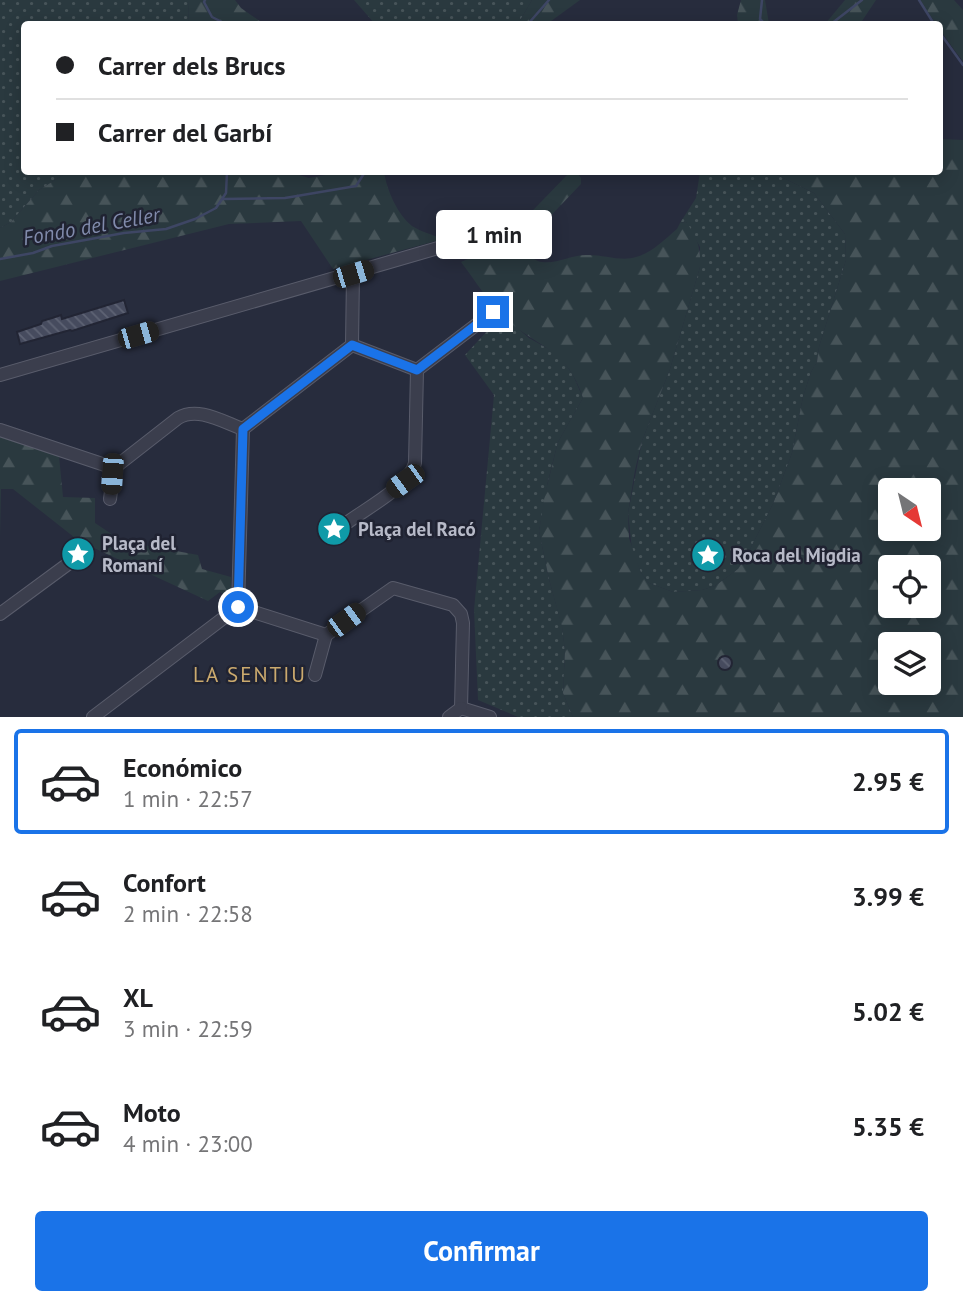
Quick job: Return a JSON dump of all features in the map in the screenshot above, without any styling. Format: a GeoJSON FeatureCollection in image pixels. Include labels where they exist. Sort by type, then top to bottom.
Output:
{"type":"FeatureCollection","features":[{"type":"Feature","properties":{"kind":"street"},"geometry":{"type":"LineString","coordinates":[[0,375],[438,248]]}},
{"type":"Feature","properties":{"kind":"street"},"geometry":{"type":"LineString","coordinates":[[352,345],[353,274]]}},
{"type":"Feature","properties":{"kind":"street"},"geometry":{"type":"LineString","coordinates":[[417,370],[493,312]]}},
{"type":"Feature","properties":{"kind":"street"},"geometry":{"type":"LineString","coordinates":[[352,345],[417,370]]}},
{"type":"Feature","properties":{"kind":"street"},"geometry":{"type":"LineString","coordinates":[[243,429],[352,345]]}},
{"type":"Feature","properties":{"kind":"street"},"geometry":{"type":"LineString","coordinates":[[348,522],[405,481],[413,472],[417,370]]}},
{"type":"Feature","properties":{"kind":"street"},"geometry":{"type":"LineString","coordinates":[[110,499],[114,468],[178,418],[189,413],[202,414],[243,429]]}},
{"type":"Feature","properties":{"kind":"street"},"geometry":{"type":"LineString","coordinates":[[238,607],[243,429]]}},
{"type":"Feature","properties":{"kind":"street"},"geometry":{"type":"LineString","coordinates":[[0,430],[114,468]]}},
{"type":"Feature","properties":{"kind":"street"},"geometry":{"type":"LineString","coordinates":[[0,614],[72,561]]}},
{"type":"Feature","properties":{"kind":"street"},"geometry":{"type":"LineString","coordinates":[[315,675],[326,635],[393,589],[453,605],[461,614],[461,708]]}},
{"type":"Feature","properties":{"kind":"street"},"geometry":{"type":"LineString","coordinates":[[238,607],[326,635]]}},
{"type":"Feature","properties":{"kind":"street"},"geometry":{"type":"LineString","coordinates":[[93,717],[238,607]]}},
{"type":"Feature","properties":{"kind":"street"},"geometry":{"type":"LineString","coordinates":[[449,717],[461,708]]}},
{"type":"Feature","properties":{"kind":"street"},"geometry":{"type":"LineString","coordinates":[[461,708],[490,717]]}},
{"type":"Feature","properties":{"kind":"green space"},"geometry":{"type":"Polygon","coordinates":[[[0,0],[189,0],[188,21],[21,21],[21,175],[63,175],[39,190],[11,222],[0,228],[0,0]]]}},
{"type":"Feature","properties":{"kind":"green space"},"geometry":{"type":"Polygon","coordinates":[[[189,0],[235,0],[241,8],[260,21],[188,21],[189,0]]]}},
{"type":"Feature","properties":{"kind":"green space"},"geometry":{"type":"Polygon","coordinates":[[[354,0],[532,0],[520,21],[372,21],[354,0]]]}},
{"type":"Feature","properties":{"kind":"green space"},"geometry":{"type":"Polygon","coordinates":[[[532,0],[580,0],[551,21],[520,21],[532,0]]]}},
{"type":"Feature","properties":{"kind":"green space"},"geometry":{"type":"Polygon","coordinates":[[[741,0],[765,0],[768,21],[738,21],[741,0]]]}},
{"type":"Feature","properties":{"kind":"green space"},"geometry":{"type":"Polygon","coordinates":[[[845,0],[876,0],[862,21],[828,21],[845,0]]]}},
{"type":"Feature","properties":{"kind":"green space"},"geometry":{"type":"Polygon","coordinates":[[[919,0],[954,0],[963,10],[963,61],[943,34],[943,21],[934,21],[919,0]]]}},
{"type":"Feature","properties":{"kind":"green space"},"geometry":{"type":"Polygon","coordinates":[[[943,139],[963,140],[963,717],[573,717],[563,693],[565,651],[562,627],[539,531],[558,442],[583,398],[569,369],[551,351],[505,318],[461,262],[486,251],[508,236],[567,175],[579,175],[581,184],[539,228],[527,248],[537,261],[553,262],[586,255],[624,259],[636,257],[653,249],[677,229],[680,223],[686,222],[698,243],[700,267],[670,369],[642,441],[628,513],[629,538],[641,573],[649,583],[673,592],[702,590],[715,586],[738,569],[773,504],[792,453],[803,397],[817,362],[819,347],[846,260],[845,234],[814,193],[777,175],[943,175],[943,139]]]}},
{"type":"Feature","properties":{"kind":"green space"},"geometry":{"type":"Polygon","coordinates":[[[63,175],[299,175],[309,178],[326,175],[385,175],[394,201],[407,221],[416,228],[443,239],[333,269],[301,221],[229,224],[0,281],[0,228],[11,222],[39,190],[63,175]]]}},
{"type":"Feature","properties":{"kind":"green space"},"geometry":{"type":"Polygon","coordinates":[[[700,175],[777,175],[814,193],[845,234],[846,260],[819,347],[817,362],[803,397],[792,453],[773,504],[746,557],[738,569],[715,586],[702,590],[673,592],[649,583],[641,573],[632,550],[628,513],[642,441],[670,369],[700,267],[700,247],[686,222],[680,223],[696,198],[700,175]]]}},
{"type":"Feature","properties":{"kind":"green space"},"geometry":{"type":"Polygon","coordinates":[[[502,315],[529,338],[559,355],[573,375],[583,398],[558,442],[539,531],[562,626],[565,651],[563,693],[573,717],[518,717],[478,700],[474,610],[494,395],[465,355],[502,315]]]}},
{"type":"Feature","properties":{"kind":"green space"},"geometry":{"type":"Polygon","coordinates":[[[0,436],[59,456],[63,497],[95,498],[95,523],[122,541],[198,555],[202,569],[231,577],[231,599],[220,592],[208,601],[79,541],[13,489],[1,489],[0,537],[0,436]]]}},
{"type":"Feature","properties":{"kind":"building"},"geometry":{"type":"Polygon","coordinates":[[[124,300],[128,313],[20,344],[17,332],[41,324],[42,321],[61,315],[62,319],[124,300]]]}},
{"type":"Feature","properties":{"kind":"building"},"geometry":{"type":"Polygon","coordinates":[[[722,656],[728,656],[732,663],[728,670],[722,670],[718,666],[718,660],[722,656]]]}},
{"type":"Feature","properties":{"kind":"waterway"},"geometry":{"type":"LineString","coordinates":[[205,0],[212,17],[220,21]]}},
{"type":"Feature","properties":{"kind":"waterway","name":"Fondo del Celler"},"geometry":{"type":"LineString","coordinates":[[531,21],[549,0]]}},
{"type":"Feature","properties":{"kind":"waterway","name":"Fondo del Celler"},"geometry":{"type":"LineString","coordinates":[[762,0],[762,21]]}},
{"type":"Feature","properties":{"kind":"waterway","name":"Fondo del Celler"},"geometry":{"type":"LineString","coordinates":[[835,21],[862,0]]}},
{"type":"Feature","properties":{"kind":"waterway","name":"Fondo del Celler"},"geometry":{"type":"LineString","coordinates":[[919,0],[932,21]]}},
{"type":"Feature","properties":{"kind":"waterway","name":"Fondo del Celler"},"geometry":{"type":"LineString","coordinates":[[943,37],[963,65]]}},
{"type":"Feature","properties":{"kind":"waterway","name":"Fondo del Celler"},"geometry":{"type":"LineString","coordinates":[[0,259],[33,253],[52,246],[124,233],[166,229],[195,219],[216,208],[226,193],[227,175]]}},
{"type":"Feature","properties":{"kind":"waterway","name":"Fondo del Celler"},"geometry":{"type":"LineString","coordinates":[[223,199],[285,198],[356,186],[363,175]]}},
{"type":"Feature","properties":{"kind":"place","name":"Plaça del Racó"},"geometry":{"type":"Point","coordinates":[334,529]}},
{"type":"Feature","properties":{"kind":"place","name":"Plaça del Romaní"},"geometry":{"type":"Point","coordinates":[78,554]}},
{"type":"Feature","properties":{"kind":"place","name":"Roca del Migdia"},"geometry":{"type":"Point","coordinates":[708,555]}},
{"type":"Feature","properties":{"kind":"district","name":"LA SENTIU"},"geometry":{"type":"Point","coordinates":[250,674]}},
{"type":"Feature","properties":{"kind":"route"},"geometry":{"type":"LineString","coordinates":[[238,607],[243,429],[352,345],[417,370],[493,312]]}}]}
